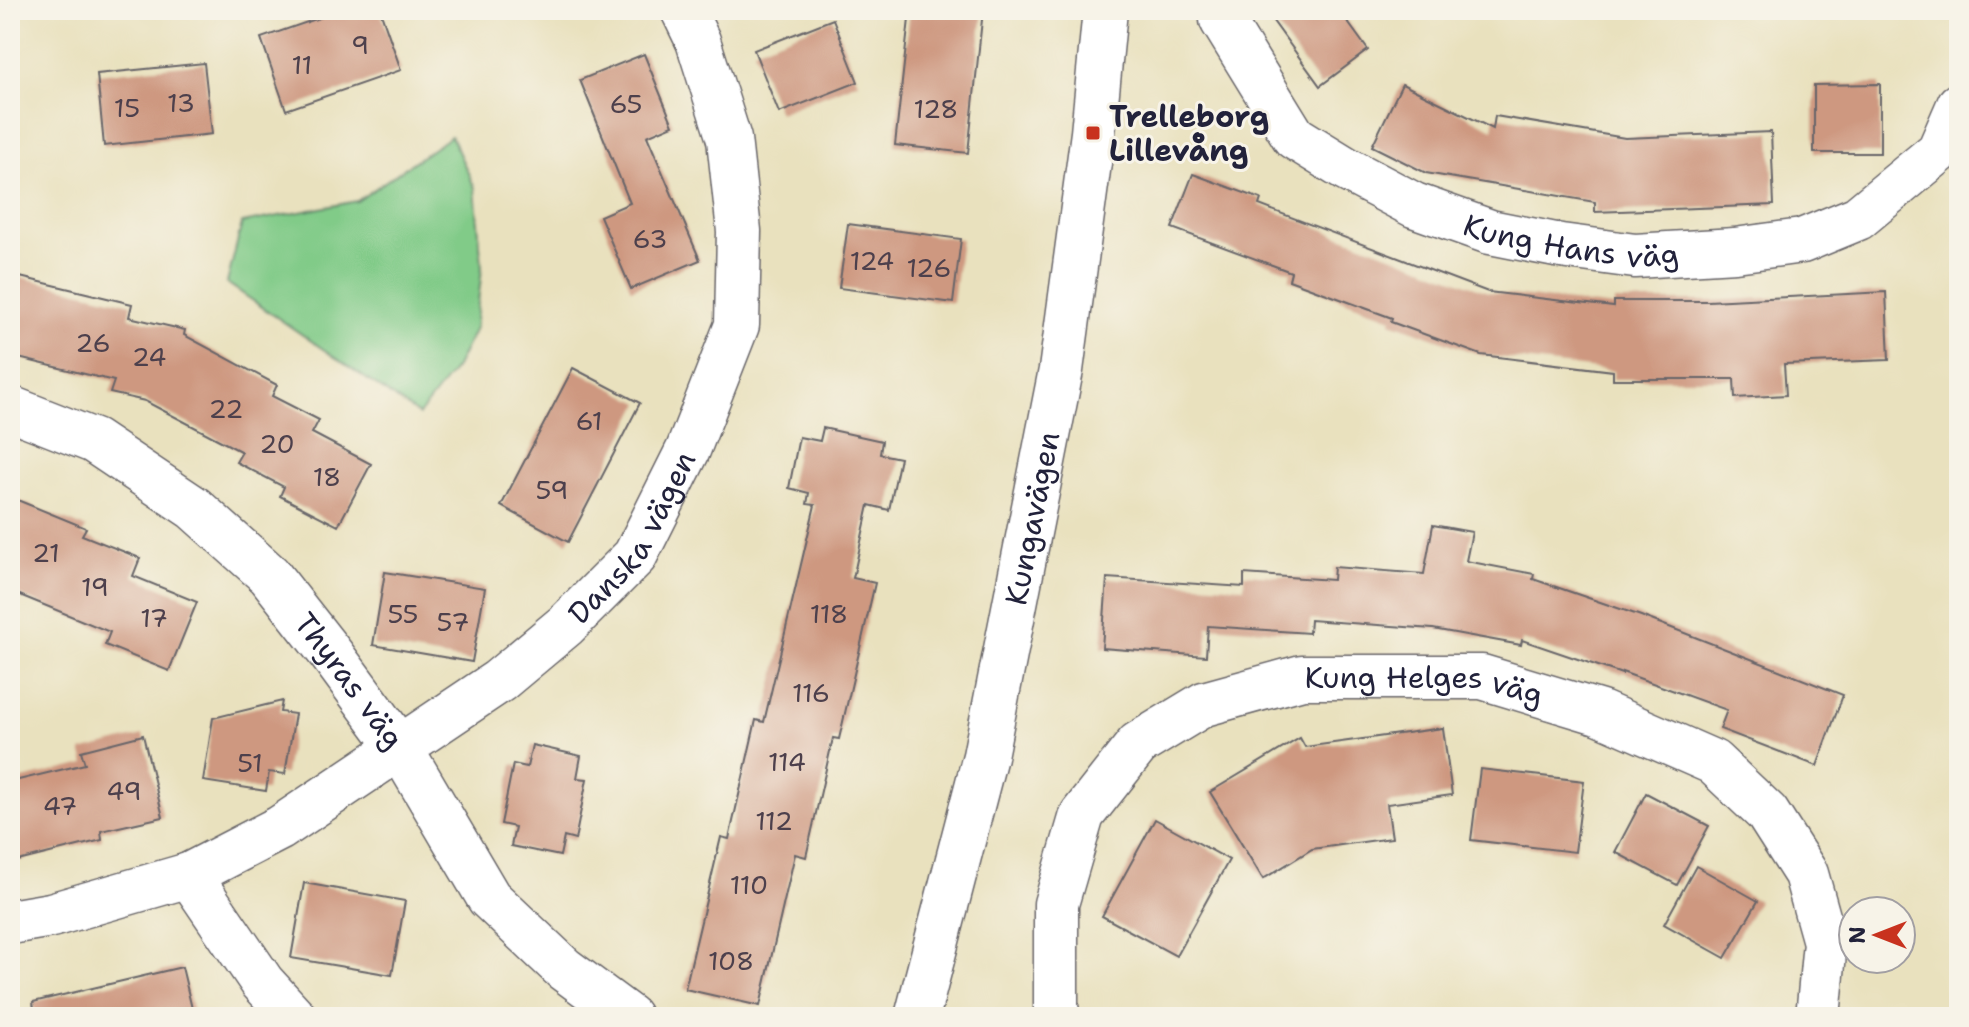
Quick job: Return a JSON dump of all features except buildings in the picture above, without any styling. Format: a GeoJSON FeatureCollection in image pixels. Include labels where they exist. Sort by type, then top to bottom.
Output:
{"type":"FeatureCollection","features":[{"type":"Feature","properties":{"kind":"street","name":"Danska vägen"},"geometry":{"type":"LineString","coordinates":[[10,922],[51,915],[189,875],[280,828],[499,681],[566,625],[635,556],[688,450],[737,325],[739,231],[729,139],[698,41],[683,10]]}},
{"type":"Feature","properties":{"kind":"street","name":"Kungavägen"},"geometry":{"type":"LineString","coordinates":[[917,1017],[985,756],[1061,370],[1093,133],[1105,10]]}},
{"type":"Feature","properties":{"kind":"street","name":"Kung Hans väg"},"geometry":{"type":"LineString","coordinates":[[1222,10],[1222,20],[1294,137],[1346,169],[1414,205],[1490,232],[1635,256],[1735,250],[1802,241],[1858,218],[1939,151],[1959,105]]}},
{"type":"Feature","properties":{"kind":"street","name":"Thyras väg"},"geometry":{"type":"LineString","coordinates":[[10,408],[94,441],[194,508],[269,575],[401,749],[489,898],[564,969],[629,1017]]}},
{"type":"Feature","properties":{"kind":"street","name":"Kung Helges väg"},"geometry":{"type":"LineString","coordinates":[[1058,1017],[1056,904],[1082,815],[1138,744],[1204,704],[1302,677],[1414,676],[1482,677],[1601,713],[1713,762],[1767,813],[1806,874],[1825,942],[1818,1017]]}},
{"type":"Feature","properties":{"kind":"street"},"geometry":{"type":"LineString","coordinates":[[189,875],[262,982],[294,1017]]}},
{"type":"Feature","properties":{"kind":"green space"},"geometry":{"type":"Polygon","coordinates":[[[451,136],[475,188],[482,268],[475,329],[456,367],[419,415],[227,283],[242,223],[357,201],[451,136]]]}},
{"type":"Feature","properties":{"kind":"place","name":"Trelleborg Lillevång"},"geometry":{"type":"Point","coordinates":[1093,133]}}]}
